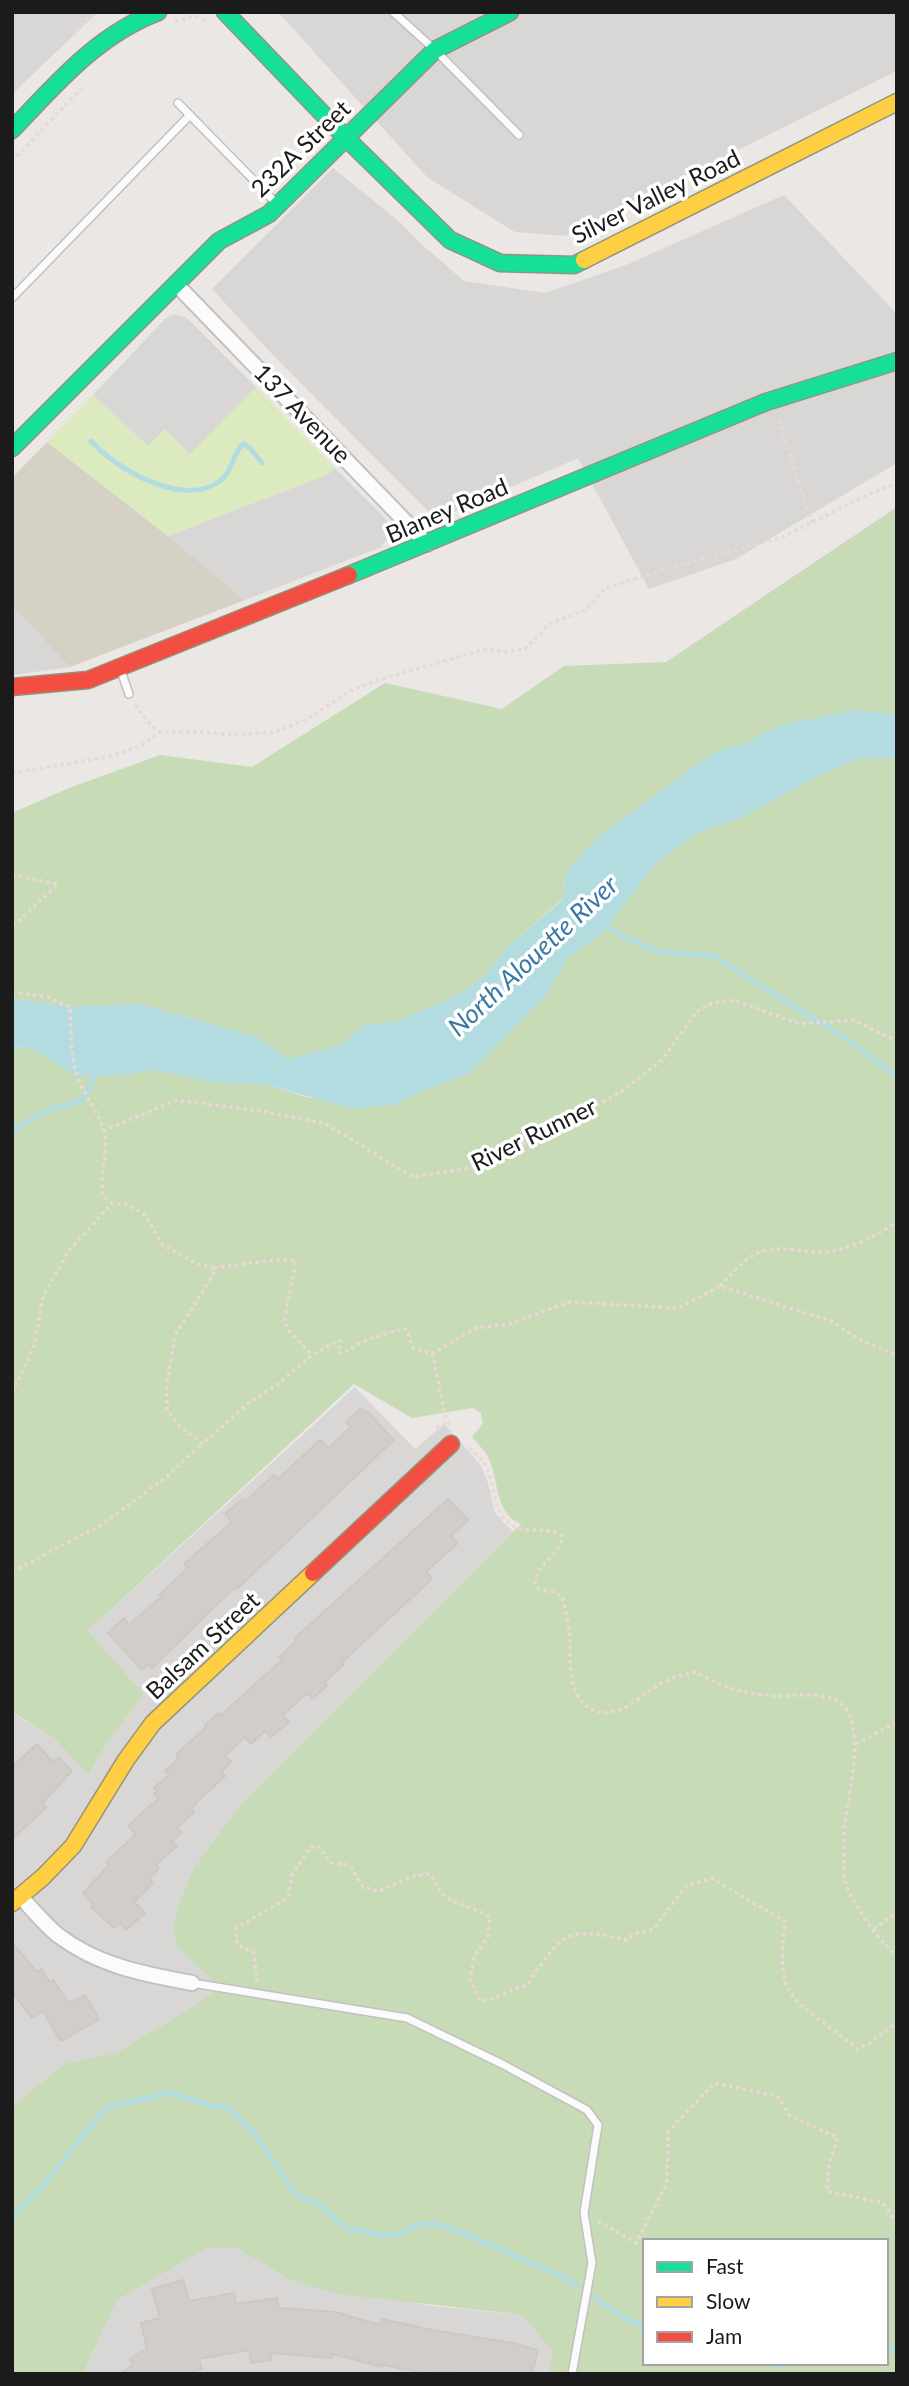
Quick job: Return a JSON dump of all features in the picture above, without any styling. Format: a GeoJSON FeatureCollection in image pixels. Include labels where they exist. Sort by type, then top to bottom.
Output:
{"type":"FeatureCollection","features":[{"type":"Feature","properties":{"kind":"street","name":"Silver Valley Road"},"geometry":{"type":"LineString","coordinates":[[225,12],[346,138],[450,240],[500,262],[575,265],[897,102]]}},
{"type":"Feature","properties":{"kind":"street","name":"232A Street"},"geometry":{"type":"LineString","coordinates":[[12,448],[219,241],[264,218],[435,50],[510,12]]}},
{"type":"Feature","properties":{"kind":"street"},"geometry":{"type":"LineString","coordinates":[[12,130],[98,45],[122,28],[163,18]]}},
{"type":"Feature","properties":{"kind":"street","name":"137 Avenue"},"geometry":{"type":"LineString","coordinates":[[176,284],[427,544]]}},
{"type":"Feature","properties":{"kind":"street","name":"Blaney Road"},"geometry":{"type":"LineString","coordinates":[[12,687],[88,680],[427,544],[766,402],[897,361]]}},
{"type":"Feature","properties":{"kind":"street","name":"Balsam Street"},"geometry":{"type":"LineString","coordinates":[[17,1900],[63,1859],[86,1827],[137,1742],[153,1723],[457,1439]]}},
{"type":"Feature","properties":{"kind":"street"},"geometry":{"type":"LineString","coordinates":[[17,1900],[58,1935],[102,1962],[140,1974],[192,1983]]}},
{"type":"Feature","properties":{"kind":"lane"},"geometry":{"type":"LineString","coordinates":[[393,12],[435,50],[519,135]]}},
{"type":"Feature","properties":{"kind":"lane"},"geometry":{"type":"LineString","coordinates":[[178,103],[278,205]]}},
{"type":"Feature","properties":{"kind":"lane"},"geometry":{"type":"LineString","coordinates":[[12,298],[190,115]]}},
{"type":"Feature","properties":{"kind":"lane"},"geometry":{"type":"LineString","coordinates":[[120,668],[129,694]]}},
{"type":"Feature","properties":{"kind":"lane"},"geometry":{"type":"LineString","coordinates":[[192,1983],[407,2018],[502,2063],[587,2110],[598,2125],[584,2213],[592,2263],[572,2374]]}},
{"type":"Feature","properties":{"kind":"path"},"geometry":{"type":"LineString","coordinates":[[72,36],[93,12]]}},
{"type":"Feature","properties":{"kind":"path"},"geometry":{"type":"LineString","coordinates":[[163,18],[195,16],[209,22]]}},
{"type":"Feature","properties":{"kind":"path"},"geometry":{"type":"LineString","coordinates":[[12,161],[85,85]]}},
{"type":"Feature","properties":{"kind":"path"},"geometry":{"type":"LineString","coordinates":[[779,420],[812,523]]}},
{"type":"Feature","properties":{"kind":"path"},"geometry":{"type":"LineString","coordinates":[[129,694],[151,725],[160,732],[260,735],[287,729],[350,691],[378,680],[486,649],[505,652],[526,649],[549,624],[586,610],[606,588],[783,537],[897,483]]}},
{"type":"Feature","properties":{"kind":"path"},"geometry":{"type":"LineString","coordinates":[[12,773],[112,756],[141,746],[160,732]]}},
{"type":"Feature","properties":{"kind":"path"},"geometry":{"type":"LineString","coordinates":[[12,875],[58,884],[12,927]]}},
{"type":"Feature","properties":{"kind":"path"},"geometry":{"type":"LineString","coordinates":[[12,992],[48,997],[70,1007],[71,1045],[77,1076],[103,1131],[103,1196],[112,1203],[128,1205],[144,1214],[163,1245],[179,1256],[214,1268],[281,1259],[296,1261],[284,1321],[290,1332],[312,1355]]}},
{"type":"Feature","properties":{"kind":"path","name":"River Runner"},"geometry":{"type":"LineString","coordinates":[[103,1131],[177,1100],[259,1111],[324,1123],[413,1177],[471,1168],[549,1132],[621,1091],[662,1060],[696,1012],[712,1003],[734,1000],[799,1024],[852,1020],[897,1041]]}},
{"type":"Feature","properties":{"kind":"path"},"geometry":{"type":"LineString","coordinates":[[12,1392],[34,1347],[43,1296],[68,1252],[112,1203]]}},
{"type":"Feature","properties":{"kind":"path"},"geometry":{"type":"LineString","coordinates":[[12,1572],[101,1525],[164,1479],[250,1402],[278,1384],[312,1355],[337,1341],[341,1341],[338,1351],[340,1353],[360,1343],[406,1329],[413,1348],[432,1354],[476,1328],[509,1324],[569,1302],[680,1308],[720,1286],[752,1256],[781,1247],[814,1252],[848,1248],[883,1232],[897,1221]]}},
{"type":"Feature","properties":{"kind":"path"},"geometry":{"type":"LineString","coordinates":[[202,1444],[180,1426],[167,1410],[167,1384],[175,1335],[214,1268]]}},
{"type":"Feature","properties":{"kind":"path"},"geometry":{"type":"LineString","coordinates":[[720,1286],[831,1321],[862,1341],[897,1355]]}},
{"type":"Feature","properties":{"kind":"path"},"geometry":{"type":"LineString","coordinates":[[432,1354],[447,1422],[457,1439],[485,1466],[496,1502],[506,1520],[520,1529],[554,1531],[562,1536],[560,1547],[537,1573],[535,1583],[539,1589],[562,1597],[570,1637],[570,1673],[584,1706],[599,1713],[626,1707],[657,1685],[695,1672],[723,1687],[778,1696],[814,1695],[840,1703],[847,1710],[853,1722],[855,1745],[844,1833],[844,1879],[874,1929],[897,1956]]}},
{"type":"Feature","properties":{"kind":"path"},"geometry":{"type":"LineString","coordinates":[[436,1427],[447,1422]]}},
{"type":"Feature","properties":{"kind":"path"},"geometry":{"type":"LineString","coordinates":[[855,1745],[897,1722]]}},
{"type":"Feature","properties":{"kind":"path"},"geometry":{"type":"LineString","coordinates":[[259,1994],[254,1953],[237,1945],[236,1928],[288,1898],[292,1875],[310,1847],[319,1847],[331,1863],[350,1865],[363,1887],[379,1891],[414,1876],[430,1874],[438,1892],[447,1900],[490,1917],[488,1936],[474,1957],[470,1979],[480,2001],[490,2001],[515,1987],[526,1986],[559,1941],[573,1934],[592,1932],[626,1940],[634,1934],[654,1929],[685,1888],[711,1878],[785,1921],[781,1948],[786,1986],[812,2015],[841,2034],[857,2049],[897,2022]]}},
{"type":"Feature","properties":{"kind":"path"},"geometry":{"type":"LineString","coordinates":[[874,1929],[897,1912]]}},
{"type":"Feature","properties":{"kind":"path"},"geometry":{"type":"LineString","coordinates":[[584,2213],[636,2243],[667,2183],[668,2133],[714,2083],[777,2096],[790,2116],[838,2138],[829,2163],[827,2191],[883,2203],[897,2224]]}},
{"type":"Feature","properties":{"kind":"shaded area"},"geometry":{"type":"Polygon","coordinates":[[[12,12],[98,12],[12,94],[12,12]]]}},
{"type":"Feature","properties":{"kind":"shaded area"},"geometry":{"type":"Polygon","coordinates":[[[278,12],[897,12],[897,71],[565,236],[515,232],[427,177],[278,12]]]}},
{"type":"Feature","properties":{"kind":"shaded area"},"geometry":{"type":"Polygon","coordinates":[[[333,168],[401,223],[464,281],[545,293],[626,265],[784,195],[897,314],[897,463],[736,559],[649,589],[578,458],[447,515],[434,517],[269,351],[212,289],[333,168]]]}},
{"type":"Feature","properties":{"kind":"shaded area"},"geometry":{"type":"Polygon","coordinates":[[[174,314],[187,318],[256,387],[190,454],[148,446],[93,395],[165,319],[174,314]]]}},
{"type":"Feature","properties":{"kind":"shaded area"},"geometry":{"type":"Polygon","coordinates":[[[47,442],[245,600],[70,667],[12,607],[12,478],[47,442]]]}},
{"type":"Feature","properties":{"kind":"shaded area"},"geometry":{"type":"Polygon","coordinates":[[[335,468],[386,519],[390,530],[381,547],[245,600],[168,536],[328,474],[335,468]]]}},
{"type":"Feature","properties":{"kind":"shaded area"},"geometry":{"type":"Polygon","coordinates":[[[12,607],[70,667],[12,675],[12,607]]]}},
{"type":"Feature","properties":{"kind":"shaded area"},"geometry":{"type":"Polygon","coordinates":[[[355,1387],[415,1449],[444,1424],[480,1464],[495,1513],[514,1533],[242,1803],[220,1987],[191,2008],[116,2053],[65,2063],[12,2107],[12,1713],[54,1738],[88,1775],[107,1743],[144,1694],[88,1631],[355,1387]]]}},
{"type":"Feature","properties":{"kind":"shaded area"},"geometry":{"type":"Polygon","coordinates":[[[207,2248],[237,2248],[290,2280],[432,2306],[522,2315],[554,2351],[549,2374],[83,2374],[117,2300],[207,2248]]]}},
{"type":"Feature","properties":{"kind":"green space"},"geometry":{"type":"Polygon","coordinates":[[[256,387],[335,468],[328,474],[168,536],[47,442],[93,395],[148,446],[165,429],[190,454],[256,387]]]}},
{"type":"Feature","properties":{"kind":"green space"},"geometry":{"type":"Polygon","coordinates":[[[897,507],[897,714],[854,710],[758,736],[748,743],[722,749],[698,764],[598,837],[567,871],[562,899],[506,949],[486,975],[456,996],[398,1021],[364,1025],[339,1046],[287,1060],[258,1037],[140,1004],[70,1007],[12,998],[12,813],[69,788],[160,755],[252,767],[385,683],[502,709],[564,666],[666,662],[897,507]]]}},
{"type":"Feature","properties":{"kind":"green space"},"geometry":{"type":"Polygon","coordinates":[[[897,758],[897,2374],[549,2374],[553,2351],[522,2315],[339,2294],[290,2280],[237,2248],[207,2248],[117,2300],[83,2374],[12,2374],[12,2107],[65,2063],[116,2053],[191,2008],[220,1987],[177,1947],[173,1928],[180,1901],[194,1868],[242,1803],[521,1524],[512,1519],[501,1504],[491,1464],[472,1437],[483,1423],[481,1413],[473,1408],[412,1418],[354,1384],[88,1631],[144,1694],[107,1743],[88,1775],[54,1738],[12,1712],[12,1047],[31,1048],[77,1076],[126,1075],[152,1070],[221,1083],[264,1084],[310,1098],[430,1088],[469,1074],[547,993],[567,958],[603,933],[656,863],[699,832],[739,819],[814,778],[856,759],[897,758]]]}},
{"type":"Feature","properties":{"kind":"water","name":"North Alouette River"},"geometry":{"type":"Polygon","coordinates":[[[854,710],[897,714],[897,758],[856,759],[814,778],[739,819],[699,832],[656,863],[603,933],[567,958],[548,993],[469,1074],[393,1105],[353,1109],[264,1084],[221,1083],[152,1070],[126,1075],[77,1076],[31,1048],[12,1047],[12,998],[70,1007],[140,1004],[258,1037],[287,1059],[339,1046],[364,1025],[398,1021],[456,996],[486,975],[506,949],[562,900],[567,871],[598,837],[698,764],[722,749],[748,743],[782,725],[854,710]]]}},
{"type":"Feature","properties":{"kind":"building"},"geometry":{"type":"Polygon","coordinates":[[[361,1408],[394,1440],[152,1668],[148,1664],[142,1670],[108,1633],[124,1618],[129,1625],[161,1597],[159,1595],[188,1568],[184,1564],[232,1522],[225,1514],[242,1499],[245,1502],[274,1475],[278,1479],[320,1440],[328,1448],[351,1427],[346,1422],[361,1408]]]}},
{"type":"Feature","properties":{"kind":"building"},"geometry":{"type":"Polygon","coordinates":[[[448,1499],[468,1520],[451,1536],[458,1543],[426,1572],[432,1579],[342,1662],[344,1664],[324,1683],[327,1686],[312,1699],[307,1693],[283,1715],[289,1722],[271,1737],[265,1731],[251,1744],[245,1737],[225,1756],[231,1762],[221,1772],[225,1776],[198,1801],[192,1809],[194,1812],[177,1828],[181,1833],[172,1842],[177,1846],[156,1865],[159,1869],[149,1878],[153,1883],[134,1902],[145,1913],[126,1930],[120,1923],[114,1928],[91,1907],[93,1904],[83,1893],[109,1865],[106,1862],[136,1834],[128,1826],[159,1798],[154,1794],[157,1791],[154,1788],[169,1775],[165,1771],[179,1758],[176,1755],[206,1727],[205,1725],[219,1713],[221,1715],[282,1660],[279,1657],[296,1641],[294,1639],[448,1499]]]}},
{"type":"Feature","properties":{"kind":"building"},"geometry":{"type":"Polygon","coordinates":[[[37,1744],[53,1762],[59,1757],[72,1771],[42,1803],[46,1808],[12,1839],[12,1767],[37,1744]]]}},
{"type":"Feature","properties":{"kind":"building"},"geometry":{"type":"Polygon","coordinates":[[[12,1943],[37,1972],[41,1969],[50,1982],[53,1980],[69,2003],[85,1995],[99,2019],[60,2040],[43,2011],[32,2018],[12,1992],[12,1943]]]}},
{"type":"Feature","properties":{"kind":"building"},"geometry":{"type":"Polygon","coordinates":[[[183,2280],[189,2301],[234,2293],[236,2304],[277,2298],[279,2308],[336,2312],[380,2325],[382,2319],[538,2350],[532,2374],[430,2374],[382,2367],[333,2354],[332,2358],[270,2353],[271,2360],[251,2363],[249,2350],[199,2359],[202,2369],[185,2374],[119,2374],[133,2365],[130,2359],[147,2349],[141,2323],[160,2318],[152,2289],[183,2280]]]}},
{"type":"Feature","properties":{"kind":"waterway"},"geometry":{"type":"LineString","coordinates":[[91,441],[132,473],[167,487],[185,490],[202,489],[217,483],[226,475],[243,444],[250,448],[262,463]]}},
{"type":"Feature","properties":{"kind":"waterway","name":"North Alouette River"},"geometry":{"type":"LineString","coordinates":[[604,924],[624,937],[660,952],[714,956],[851,1042],[897,1077]]}},
{"type":"Feature","properties":{"kind":"waterway"},"geometry":{"type":"LineString","coordinates":[[12,1132],[42,1113],[81,1099],[91,1085],[96,1071]]}},
{"type":"Feature","properties":{"kind":"waterway"},"geometry":{"type":"LineString","coordinates":[[12,2217],[39,2190],[107,2107],[170,2093],[213,2106],[228,2107],[254,2133],[296,2195],[319,2204],[345,2228],[381,2235],[401,2234],[416,2225],[438,2224],[559,2275],[577,2286]]}},
{"type":"Feature","properties":{"kind":"waterway"},"geometry":{"type":"LineString","coordinates":[[595,2298],[630,2321],[643,2324]]}},
{"type":"Feature","properties":{"kind":"waterway"},"geometry":{"type":"LineString","coordinates":[[888,2348],[897,2349]]}},
{"type":"Feature","properties":{"kind":"waterway"},"geometry":{"type":"LineString","coordinates":[[779,2365],[784,2365]]}},
{"type":"Feature","properties":{"kind":"traffic: fast"},"geometry":{"type":"LineString","coordinates":[[12,130],[61,79],[97,47],[136,22],[158,12]]}},
{"type":"Feature","properties":{"kind":"traffic: fast"},"geometry":{"type":"LineString","coordinates":[[225,12],[346,138],[450,240],[500,263],[574,265],[584,260]]}},
{"type":"Feature","properties":{"kind":"traffic: fast"},"geometry":{"type":"LineString","coordinates":[[12,448],[219,241],[269,214],[435,50],[510,12]]}},
{"type":"Feature","properties":{"kind":"traffic: fast"},"geometry":{"type":"LineString","coordinates":[[349,575],[766,402],[897,361]]}},
{"type":"Feature","properties":{"kind":"traffic: slow"},"geometry":{"type":"LineString","coordinates":[[584,260],[897,102]]}},
{"type":"Feature","properties":{"kind":"traffic: slow"},"geometry":{"type":"LineString","coordinates":[[12,1903],[43,1877],[73,1846],[126,1760],[153,1723],[313,1573]]}},
{"type":"Feature","properties":{"kind":"traffic: jam"},"geometry":{"type":"LineString","coordinates":[[12,687],[88,680],[349,575]]}},
{"type":"Feature","properties":{"kind":"traffic: jam"},"geometry":{"type":"LineString","coordinates":[[313,1573],[451,1444]]}}]}
